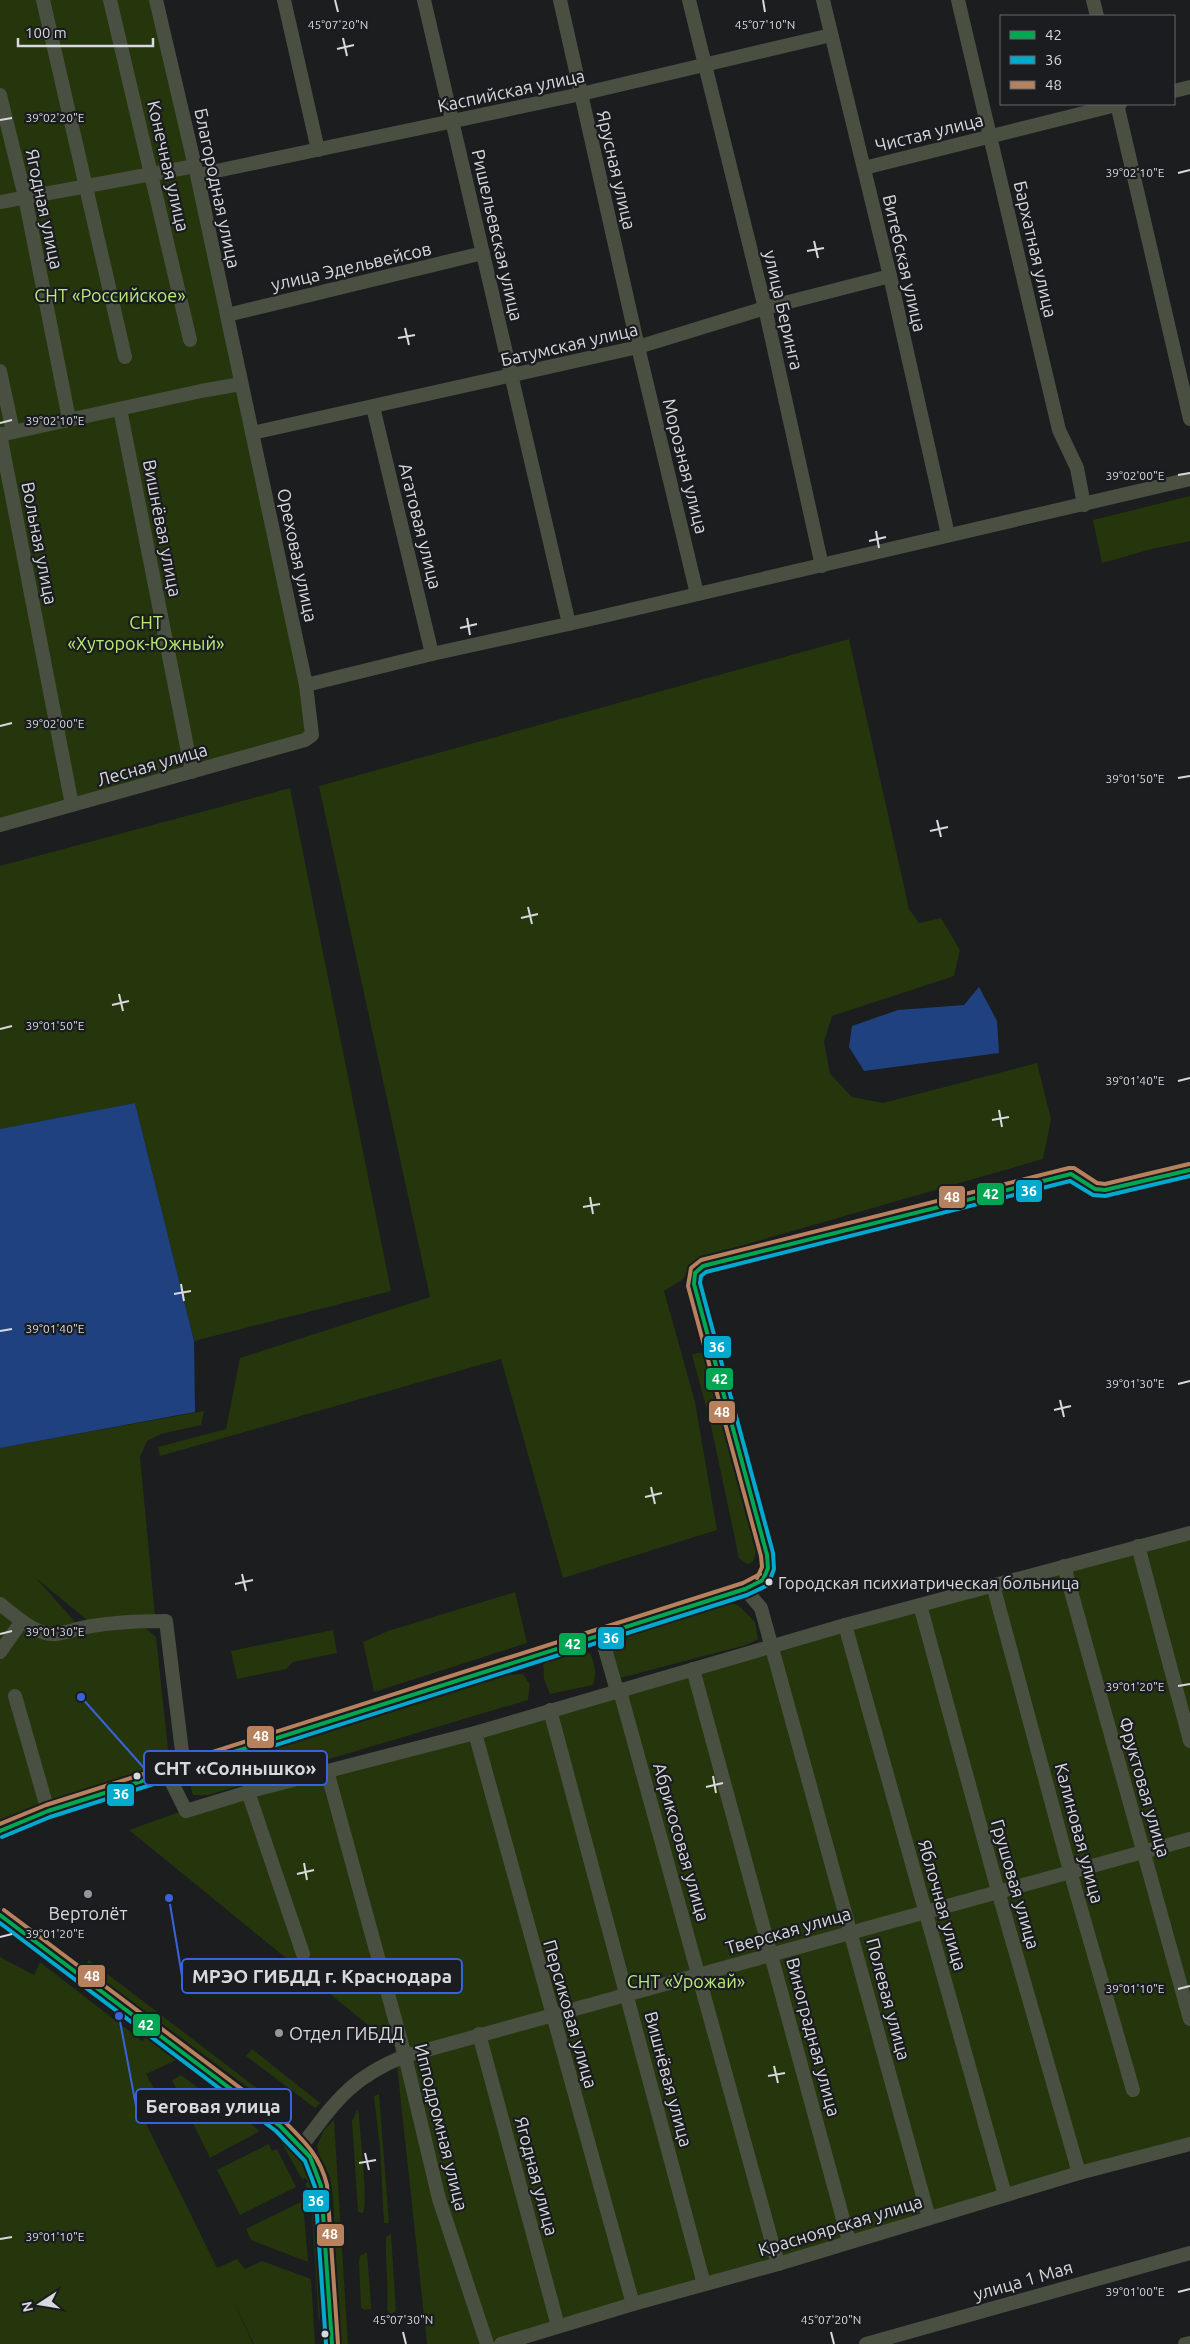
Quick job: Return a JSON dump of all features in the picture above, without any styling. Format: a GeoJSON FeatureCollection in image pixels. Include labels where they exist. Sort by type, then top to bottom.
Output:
{"type":"FeatureCollection","features":[{"type":"Feature","properties":{"kind":"street"},"geometry":{"type":"LineString","coordinates":[[43,0],[125,356]]}},
{"type":"Feature","properties":{"kind":"street","name":"Конечная улица"},"geometry":{"type":"LineString","coordinates":[[110,0],[190,340]]}},
{"type":"Feature","properties":{"kind":"street","name":"Благородная улица"},"geometry":{"type":"LineString","coordinates":[[156,0],[196,170],[241,384]]}},
{"type":"Feature","properties":{"kind":"street"},"geometry":{"type":"LineString","coordinates":[[284,0],[318,150]]}},
{"type":"Feature","properties":{"kind":"street","name":"Ришельевская улица"},"geometry":{"type":"LineString","coordinates":[[424,0],[569,624]]}},
{"type":"Feature","properties":{"kind":"street","name":"Ярусная улица"},"geometry":{"type":"LineString","coordinates":[[560,0],[638,347]]}},
{"type":"Feature","properties":{"kind":"street","name":"улица Беринга"},"geometry":{"type":"LineString","coordinates":[[689,0],[765,308],[822,566]]}},
{"type":"Feature","properties":{"kind":"street","name":"Витебская улица"},"geometry":{"type":"LineString","coordinates":[[823,0],[890,276],[948,535]]}},
{"type":"Feature","properties":{"kind":"street","name":"Бархатная улица"},"geometry":{"type":"LineString","coordinates":[[958,0],[1059,430],[1077,468],[1084,505]]}},
{"type":"Feature","properties":{"kind":"street"},"geometry":{"type":"LineString","coordinates":[[1093,0],[1097,15]]}},
{"type":"Feature","properties":{"kind":"street","name":"Каспийская улица"},"geometry":{"type":"LineString","coordinates":[[0,202],[152,174],[196,170],[318,150],[581,94],[831,35]]}},
{"type":"Feature","properties":{"kind":"street"},"geometry":{"type":"LineString","coordinates":[[1175,91],[1190,87]]}},
{"type":"Feature","properties":{"kind":"street","name":"Ягодная улица"},"geometry":{"type":"LineString","coordinates":[[0,94],[25,197],[69,419]]}},
{"type":"Feature","properties":{"kind":"street","name":"Чистая улица"},"geometry":{"type":"LineString","coordinates":[[864,168],[1114,105]]}},
{"type":"Feature","properties":{"kind":"street"},"geometry":{"type":"LineString","coordinates":[[1118,105],[1190,419]]}},
{"type":"Feature","properties":{"kind":"street","name":"улица Эдельвейсов"},"geometry":{"type":"LineString","coordinates":[[227,315],[483,253]]}},
{"type":"Feature","properties":{"kind":"street","name":"Батумская улица"},"geometry":{"type":"LineString","coordinates":[[252,433],[512,377],[638,347],[765,308],[890,276]]}},
{"type":"Feature","properties":{"kind":"street","name":"Морозная улица"},"geometry":{"type":"LineString","coordinates":[[638,347],[697,594]]}},
{"type":"Feature","properties":{"kind":"street","name":"Вольная улица"},"geometry":{"type":"LineString","coordinates":[[0,371],[5,434],[72,805]]}},
{"type":"Feature","properties":{"kind":"street"},"geometry":{"type":"LineString","coordinates":[[5,434],[241,384]]}},
{"type":"Feature","properties":{"kind":"street","name":"Ореховая улица"},"geometry":{"type":"LineString","coordinates":[[241,384],[306,685],[313,726],[312,735]]}},
{"type":"Feature","properties":{"kind":"street","name":"Агатовая улица"},"geometry":{"type":"LineString","coordinates":[[373,407],[432,654]]}},
{"type":"Feature","properties":{"kind":"street","name":"Вишнёвая улица"},"geometry":{"type":"LineString","coordinates":[[120,409],[192,772]]}},
{"type":"Feature","properties":{"kind":"street"},"geometry":{"type":"LineString","coordinates":[[306,685],[432,654],[822,566],[1190,479]]}},
{"type":"Feature","properties":{"kind":"street","name":"Лесная улица"},"geometry":{"type":"LineString","coordinates":[[0,825],[305,740],[312,735]]}},
{"type":"Feature","properties":{"kind":"street"},"geometry":{"type":"LineString","coordinates":[[0,1831],[48,1811],[745,1589],[762,1580],[768,1568],[767,1555],[694,1284],[695,1273],[703,1266],[1071,1174],[1095,1189],[1105,1190],[1190,1170]]}},
{"type":"Feature","properties":{"kind":"street"},"geometry":{"type":"LineString","coordinates":[[167,1773],[186,1811],[248,1792],[475,1734],[550,1710],[620,1692],[845,1625],[1190,1533]]}},
{"type":"Feature","properties":{"kind":"street"},"geometry":{"type":"LineString","coordinates":[[1138,1546],[1190,1741]]}},
{"type":"Feature","properties":{"kind":"street","name":"Фруктовая улица"},"geometry":{"type":"LineString","coordinates":[[1064,1566],[1190,2019]]}},
{"type":"Feature","properties":{"kind":"street","name":"Калиновая улица"},"geometry":{"type":"LineString","coordinates":[[993,1585],[1070,1871],[1133,2090]]}},
{"type":"Feature","properties":{"kind":"street","name":"Полевая улица"},"geometry":{"type":"LineString","coordinates":[[745,1589],[761,1608],[929,2218]]}},
{"type":"Feature","properties":{"kind":"street"},"geometry":{"type":"LineString","coordinates":[[0,1604],[22,1621],[45,1634],[132,1622],[166,1622],[184,1768]]}},
{"type":"Feature","properties":{"kind":"street","name":"Грушовая улица"},"geometry":{"type":"LineString","coordinates":[[920,1605],[998,1891],[1079,2173]]}},
{"type":"Feature","properties":{"kind":"street"},"geometry":{"type":"LineString","coordinates":[[0,1652],[22,1621]]}},
{"type":"Feature","properties":{"kind":"street","name":"Яблочная улица"},"geometry":{"type":"LineString","coordinates":[[845,1625],[1006,2195]]}},
{"type":"Feature","properties":{"kind":"street","name":"Абрикосовая улица"},"geometry":{"type":"LineString","coordinates":[[600,1635],[615,1684],[620,1692],[778,2264]]}},
{"type":"Feature","properties":{"kind":"street","name":"Виноградная улица"},"geometry":{"type":"LineString","coordinates":[[693,1669],[849,2241]]}},
{"type":"Feature","properties":{"kind":"street"},"geometry":{"type":"LineString","coordinates":[[15,1696],[48,1811]]}},
{"type":"Feature","properties":{"kind":"street","name":"Вишнёвая улица"},"geometry":{"type":"LineString","coordinates":[[550,1710],[704,2284]]}},
{"type":"Feature","properties":{"kind":"street","name":"Персиковая улица"},"geometry":{"type":"LineString","coordinates":[[475,1734],[634,2304]]}},
{"type":"Feature","properties":{"kind":"street","name":"Ипподромная улица"},"geometry":{"type":"LineString","coordinates":[[327,1772],[400,2057],[439,2199],[487,2344]]}},
{"type":"Feature","properties":{"kind":"street"},"geometry":{"type":"LineString","coordinates":[[248,1792],[303,1954]]}},
{"type":"Feature","properties":{"kind":"street","name":"Тверская улица"},"geometry":{"type":"LineString","coordinates":[[301,2147],[317,2123],[342,2094],[372,2071],[400,2057],[1190,1839]]}},
{"type":"Feature","properties":{"kind":"street"},"geometry":{"type":"LineString","coordinates":[[0,1915],[280,2126],[301,2147],[317,2171],[321,2186],[332,2344]]}},
{"type":"Feature","properties":{"kind":"street","name":"Ягодная улица"},"geometry":{"type":"LineString","coordinates":[[479,2034],[558,2326]]}},
{"type":"Feature","properties":{"kind":"street","name":"Красноярская улица"},"geometry":{"type":"LineString","coordinates":[[500,2344],[778,2264],[1079,2173],[1190,2144]]}},
{"type":"Feature","properties":{"kind":"street","name":"улица 1 Мая"},"geometry":{"type":"LineString","coordinates":[[866,2344],[1190,2253]]}},
{"type":"Feature","properties":{"kind":"street"},"geometry":{"type":"LineString","coordinates":[[1185,2344],[1190,2343]]}},
{"type":"Feature","properties":{"kind":"green space"},"geometry":{"type":"Polygon","coordinates":[[[0,0],[156,0],[311,735],[0,831],[0,0]]]}},
{"type":"Feature","properties":{"kind":"green space"},"geometry":{"type":"Polygon","coordinates":[[[1190,496],[1190,541],[1102,563],[1093,520],[1190,496]]]}},
{"type":"Feature","properties":{"kind":"green space"},"geometry":{"type":"Polygon","coordinates":[[[849,639],[909,909],[919,923],[941,918],[960,950],[954,976],[832,1016],[824,1042],[830,1074],[852,1097],[883,1103],[1037,1063],[1051,1119],[1043,1159],[699,1258],[682,1280],[664,1291],[695,1402],[717,1530],[563,1578],[501,1359],[160,1456],[158,1447],[226,1429],[240,1358],[430,1297],[319,786],[849,639]]]}},
{"type":"Feature","properties":{"kind":"green space"},"geometry":{"type":"Polygon","coordinates":[[[290,788],[391,1291],[194,1341],[135,1103],[0,1129],[0,866],[290,788]]]}},
{"type":"Feature","properties":{"kind":"green space"},"geometry":{"type":"Polygon","coordinates":[[[706,1353],[757,1548],[753,1562],[747,1564],[739,1558],[710,1421],[692,1355],[706,1353]]]}},
{"type":"Feature","properties":{"kind":"green space"},"geometry":{"type":"Polygon","coordinates":[[[204,1411],[201,1425],[161,1434],[147,1441],[140,1457],[155,1616],[87,1620],[36,1578],[84,1632],[143,1626],[156,1637],[169,1758],[162,1767],[44,1804],[0,1821],[0,1448],[204,1411]]]}},
{"type":"Feature","properties":{"kind":"green space","name":"СНТ «Урожай»"},"geometry":{"type":"Polygon","coordinates":[[[1190,1530],[1190,2144],[512,2344],[427,2344],[395,2047],[129,1830],[185,1810],[1190,1530]]]}},
{"type":"Feature","properties":{"kind":"green space"},"geometry":{"type":"Polygon","coordinates":[[[515,1592],[527,1643],[374,1692],[363,1642],[388,1631],[515,1592]]]}},
{"type":"Feature","properties":{"kind":"green space"},"geometry":{"type":"Polygon","coordinates":[[[723,1602],[738,1605],[755,1622],[758,1639],[746,1645],[620,1678],[610,1651],[610,1640],[723,1602]]]}},
{"type":"Feature","properties":{"kind":"green space"},"geometry":{"type":"Polygon","coordinates":[[[333,1630],[337,1653],[293,1662],[286,1669],[237,1679],[231,1651],[333,1630]]]}},
{"type":"Feature","properties":{"kind":"green space"},"geometry":{"type":"Polygon","coordinates":[[[574,1653],[590,1653],[595,1669],[593,1685],[550,1694],[544,1679],[543,1662],[574,1653]]]}},
{"type":"Feature","properties":{"kind":"green space"},"geometry":{"type":"Polygon","coordinates":[[[523,1674],[530,1685],[528,1700],[208,1795],[193,1795],[188,1778],[196,1773],[506,1675],[523,1674]]]}},
{"type":"Feature","properties":{"kind":"green space"},"geometry":{"type":"Polygon","coordinates":[[[353,1704],[336,1715],[258,1741],[256,1735],[353,1704]]]}},
{"type":"Feature","properties":{"kind":"green space"},"geometry":{"type":"Polygon","coordinates":[[[0,1957],[34,1975],[40,1962],[142,2041],[150,2034],[181,2058],[146,2074],[154,2089],[134,2099],[217,2268],[237,2259],[245,2269],[262,2261],[311,2279],[315,2344],[254,2344],[234,2302],[253,2344],[0,2344],[0,1957]]]}},
{"type":"Feature","properties":{"kind":"green space"},"geometry":{"type":"Polygon","coordinates":[[[89,1960],[283,2108],[281,2112],[84,1966],[89,1960]]]}},
{"type":"Feature","properties":{"kind":"green space"},"geometry":{"type":"Polygon","coordinates":[[[252,2049],[320,2103],[315,2108],[246,2056],[252,2049]]]}},
{"type":"Feature","properties":{"kind":"green space"},"geometry":{"type":"Polygon","coordinates":[[[181,2075],[201,2090],[181,2099],[172,2080],[181,2075]]]}},
{"type":"Feature","properties":{"kind":"green space"},"geometry":{"type":"Polygon","coordinates":[[[379,2094],[389,2223],[384,2223],[380,2148],[374,2096],[379,2094]]]}},
{"type":"Feature","properties":{"kind":"green space"},"geometry":{"type":"Polygon","coordinates":[[[216,2099],[260,2131],[210,2158],[188,2113],[216,2099]]]}},
{"type":"Feature","properties":{"kind":"green space"},"geometry":{"type":"Polygon","coordinates":[[[357,2110],[359,2113],[365,2196],[363,2213],[358,2212],[352,2121],[357,2110]]]}},
{"type":"Feature","properties":{"kind":"green space"},"geometry":{"type":"Polygon","coordinates":[[[334,2120],[348,2344],[340,2344],[333,2197],[330,2177],[317,2146],[324,2130],[334,2120]]]}},
{"type":"Feature","properties":{"kind":"green space"},"geometry":{"type":"Polygon","coordinates":[[[281,2133],[299,2153],[311,2174],[316,2195],[323,2306],[319,2322],[311,2196],[305,2184],[308,2182],[305,2178],[302,2179],[278,2136],[281,2133]]]}},
{"type":"Feature","properties":{"kind":"green space"},"geometry":{"type":"Polygon","coordinates":[[[269,2144],[272,2151],[277,2149],[296,2187],[240,2215],[217,2170],[269,2144]]]}},
{"type":"Feature","properties":{"kind":"green space"},"geometry":{"type":"Polygon","coordinates":[[[303,2201],[308,2262],[251,2240],[246,2229],[303,2201]]]}},
{"type":"Feature","properties":{"kind":"green space"},"geometry":{"type":"Polygon","coordinates":[[[391,2234],[396,2311],[390,2314],[387,2310],[386,2237],[391,2234]]]}},
{"type":"Feature","properties":{"kind":"green space"},"geometry":{"type":"Polygon","coordinates":[[[367,2252],[371,2309],[364,2310],[361,2307],[359,2262],[360,2256],[367,2252]]]}},
{"type":"Feature","properties":{"kind":"water"},"geometry":{"type":"Polygon","coordinates":[[[979,987],[997,1021],[999,1053],[864,1071],[849,1047],[852,1026],[898,1010],[964,1005],[979,987]]]}},
{"type":"Feature","properties":{"kind":"water"},"geometry":{"type":"Polygon","coordinates":[[[135,1103],[194,1341],[195,1412],[0,1448],[0,1129],[135,1103]]]}},
{"type":"Feature","properties":{"kind":"transit line","name":"48"},"geometry":{"type":"LineString","coordinates":[[757,1578],[762,1567],[761,1556],[688,1286],[691,1268],[701,1260],[1069,1168],[1074,1168],[1097,1183],[1105,1184],[1189,1164]]}},
{"type":"Feature","properties":{"kind":"transit line","name":"42"},"geometry":{"type":"LineString","coordinates":[[763,1580],[768,1568],[767,1555],[694,1284],[695,1273],[703,1266],[1071,1174],[1095,1189],[1105,1190],[1190,1170]]}},
{"type":"Feature","properties":{"kind":"transit line","name":"36"},"geometry":{"type":"LineString","coordinates":[[769,1582],[774,1569],[773,1553],[700,1283],[701,1276],[706,1272],[1070,1181],[1093,1195],[1105,1196],[1190,1176]]}},
{"type":"Feature","properties":{"kind":"transit line","name":"48"},"geometry":{"type":"LineString","coordinates":[[0,1824],[46,1805],[743,1583],[760,1574]]}},
{"type":"Feature","properties":{"kind":"transit line","name":"42"},"geometry":{"type":"LineString","coordinates":[[0,1831],[48,1811],[745,1589],[763,1580]]}},
{"type":"Feature","properties":{"kind":"transit line","name":"36"},"geometry":{"type":"LineString","coordinates":[[2,1837],[50,1817],[747,1595],[766,1586]]}},
{"type":"Feature","properties":{"kind":"transit line","name":"48"},"geometry":{"type":"LineString","coordinates":[[4,1910],[284,2121],[311,2150],[320,2166],[327,2185],[338,2344]]}},
{"type":"Feature","properties":{"kind":"transit line","name":"42"},"geometry":{"type":"LineString","coordinates":[[0,1915],[280,2126],[310,2157],[321,2186],[332,2344]]}},
{"type":"Feature","properties":{"kind":"transit line","name":"36"},"geometry":{"type":"LineString","coordinates":[[0,1923],[276,2131],[305,2161],[315,2187],[326,2344]]}},
{"type":"Feature","properties":{"kind":"place","name":"Городская психиатрическая больница"},"geometry":{"type":"Point","coordinates":[769,1582]}},
{"type":"Feature","properties":{"kind":"place","name":"СНТ «Солнышко»"},"geometry":{"type":"Point","coordinates":[81,1697]}},
{"type":"Feature","properties":{"kind":"place","name":"Вертолёт"},"geometry":{"type":"Point","coordinates":[88,1894]}},
{"type":"Feature","properties":{"kind":"place","name":"МРЭО ГИБДД г. Краснодара"},"geometry":{"type":"Point","coordinates":[169,1898]}},
{"type":"Feature","properties":{"kind":"place","name":"Беговая улица"},"geometry":{"type":"Point","coordinates":[119,2016]}},
{"type":"Feature","properties":{"kind":"place","name":"Отдел ГИБДД"},"geometry":{"type":"Point","coordinates":[279,2033]}},
{"type":"Feature","properties":{"kind":"park label","name":"СНТ «Российское»"},"geometry":{"type":"Point","coordinates":[110,295]}},
{"type":"Feature","properties":{"kind":"park label","name":"СНТ «Хуторок-Южный»"},"geometry":{"type":"Point","coordinates":[146,632]}}]}
